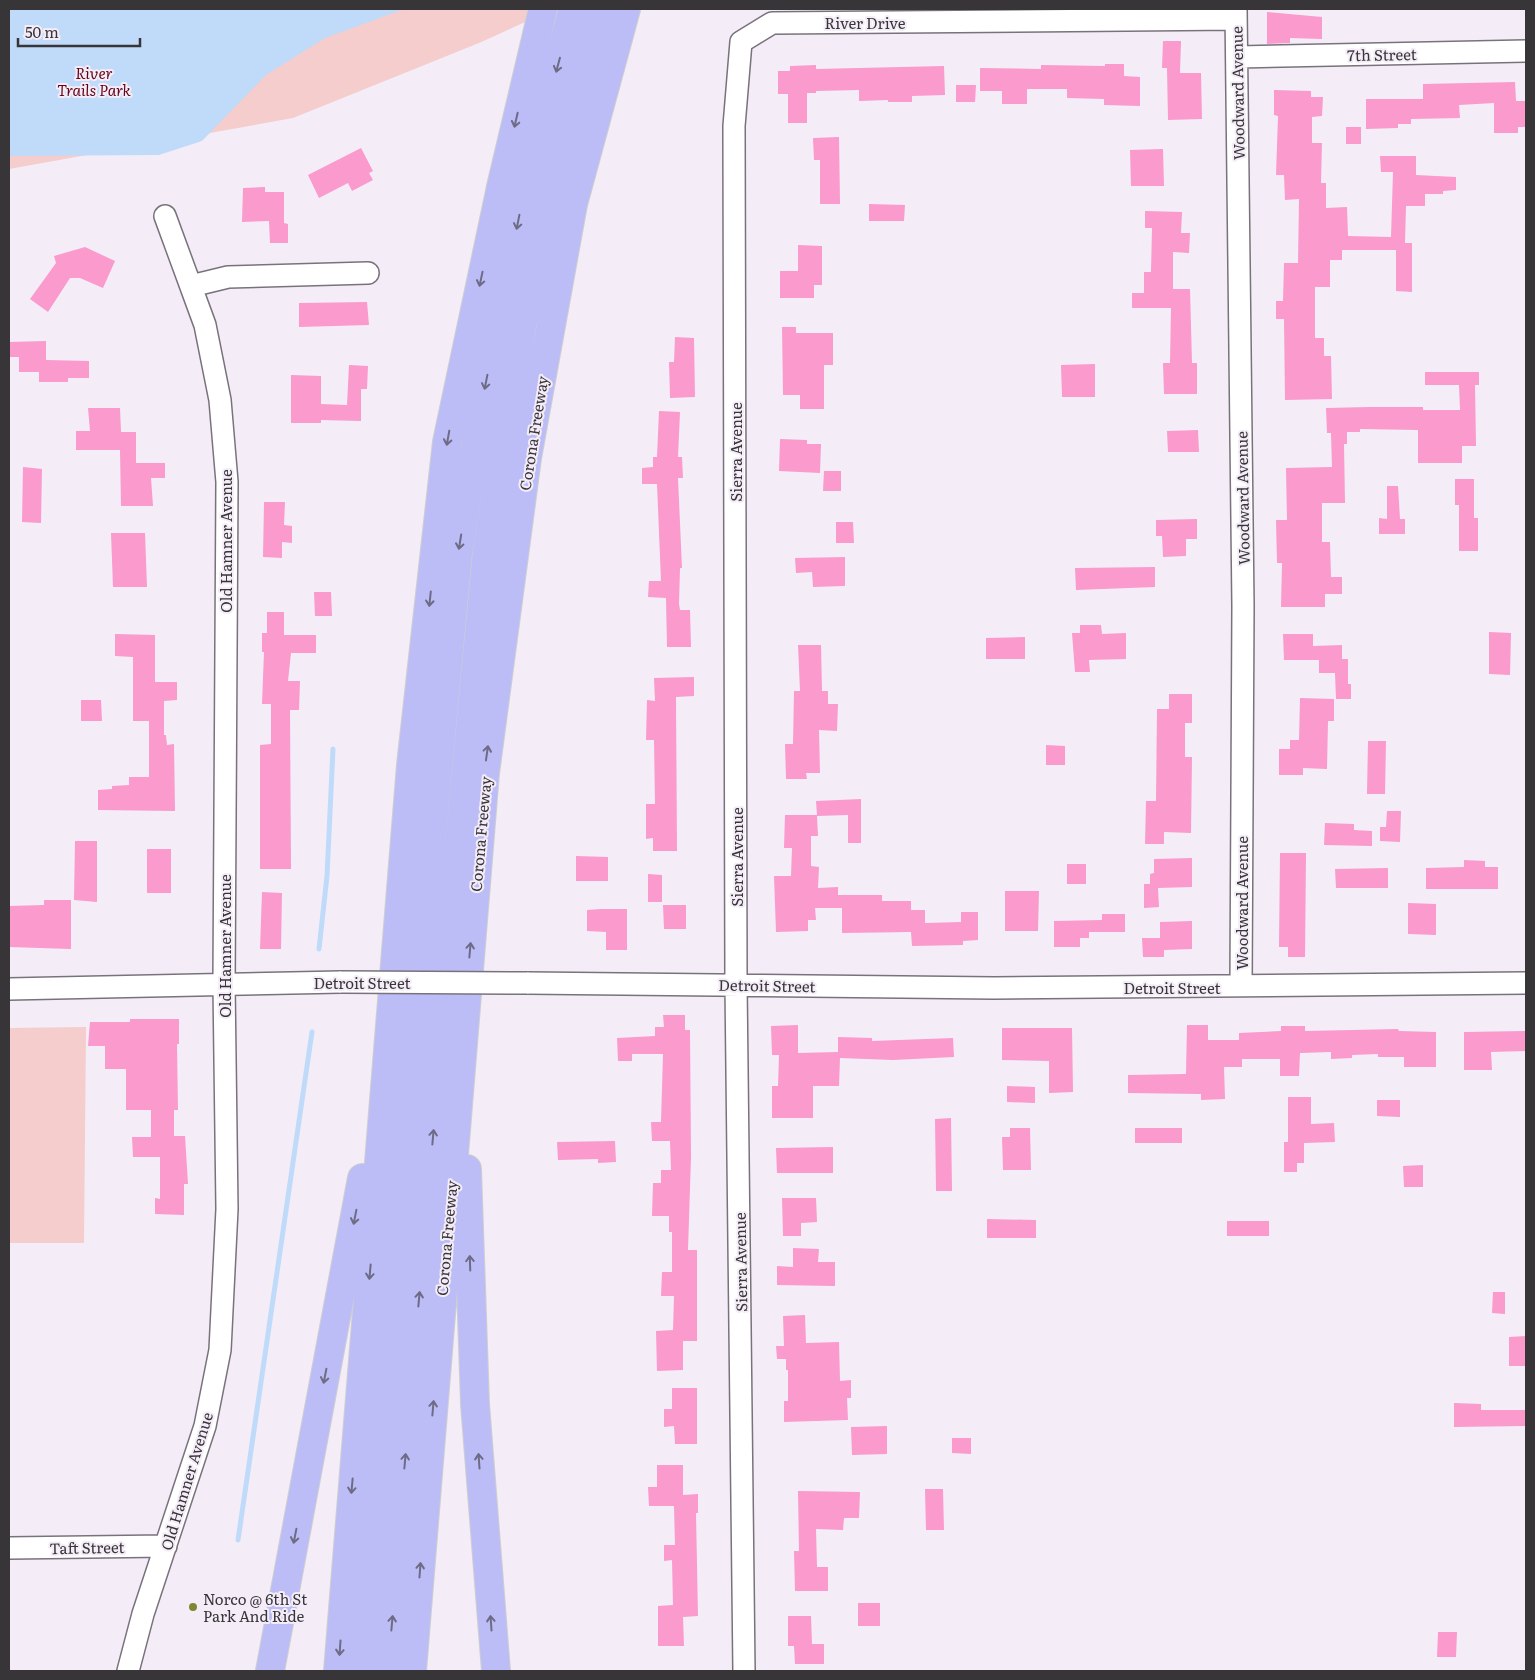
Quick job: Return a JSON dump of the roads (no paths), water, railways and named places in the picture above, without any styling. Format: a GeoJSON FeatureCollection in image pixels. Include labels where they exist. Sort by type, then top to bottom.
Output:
{"type":"FeatureCollection","features":[{"type":"Feature","properties":{"kind":"highway"},"geometry":{"type":"LineString","coordinates":[[365,1671],[412,1046],[458,554],[485,385],[524,193],[572,13]]}},
{"type":"Feature","properties":{"kind":"highway"},"geometry":{"type":"LineString","coordinates":[[388,1671],[443,1013],[487,551],[522,326],[570,111],[612,14]]}},
{"type":"Feature","properties":{"kind":"highway","name":"Corona Freeway"},"geometry":{"type":"LineString","coordinates":[[412,1671],[485,772],[527,458],[573,204],[612,14]]}},
{"type":"Feature","properties":{"kind":"highway"},"geometry":{"type":"LineString","coordinates":[[338,1671],[411,765],[447,442],[541,15]]}},
{"type":"Feature","properties":{"kind":"highway"},"geometry":{"type":"LineString","coordinates":[[270,1671],[390,1031]]}},
{"type":"Feature","properties":{"kind":"highway"},"geometry":{"type":"LineString","coordinates":[[463,1037],[475,1404],[496,1671]]}},
{"type":"Feature","properties":{"kind":"street","name":"River Drive"},"geometry":{"type":"LineString","coordinates":[[741,42],[772,23],[1236,14]]}},
{"type":"Feature","properties":{"kind":"street","name":"Woodward Avenue"},"geometry":{"type":"LineString","coordinates":[[1236,14],[1243,606],[1241,986]]}},
{"type":"Feature","properties":{"kind":"street","name":"Sierra Avenue"},"geometry":{"type":"LineString","coordinates":[[741,42],[734,126],[736,984],[744,1671]]}},
{"type":"Feature","properties":{"kind":"street","name":"7th Street"},"geometry":{"type":"LineString","coordinates":[[1238,57],[1526,51]]}},
{"type":"Feature","properties":{"kind":"street","name":"Old Hamner Avenue"},"geometry":{"type":"LineString","coordinates":[[128,1671],[142,1614],[205,1426],[220,1350],[227,1210],[224,984],[227,482],[220,400],[205,325],[165,216]]}},
{"type":"Feature","properties":{"kind":"street"},"geometry":{"type":"LineString","coordinates":[[191,286],[228,277],[368,273]]}},
{"type":"Feature","properties":{"kind":"street","name":"Detroit Street"},"geometry":{"type":"LineString","coordinates":[[9,989],[341,982],[736,984],[994,988],[1526,982]]}},
{"type":"Feature","properties":{"kind":"street","name":"Taft Street"},"geometry":{"type":"LineString","coordinates":[[9,1548],[166,1546]]}},
{"type":"Feature","properties":{"kind":"water","name":"River Trails Park"},"geometry":{"type":"Polygon","coordinates":[[[9,9],[404,9],[325,38],[266,75],[202,141],[159,155],[9,156],[9,9]]]}},
{"type":"Feature","properties":{"kind":"waterway"},"geometry":{"type":"LineString","coordinates":[[319,949],[327,876],[333,749]]}},
{"type":"Feature","properties":{"kind":"waterway"},"geometry":{"type":"LineString","coordinates":[[238,1540],[312,1032]]}},
{"type":"Feature","properties":{"kind":"place","name":"Norco @ 6th St Park And Ride"},"geometry":{"type":"Point","coordinates":[193,1607]}}]}
